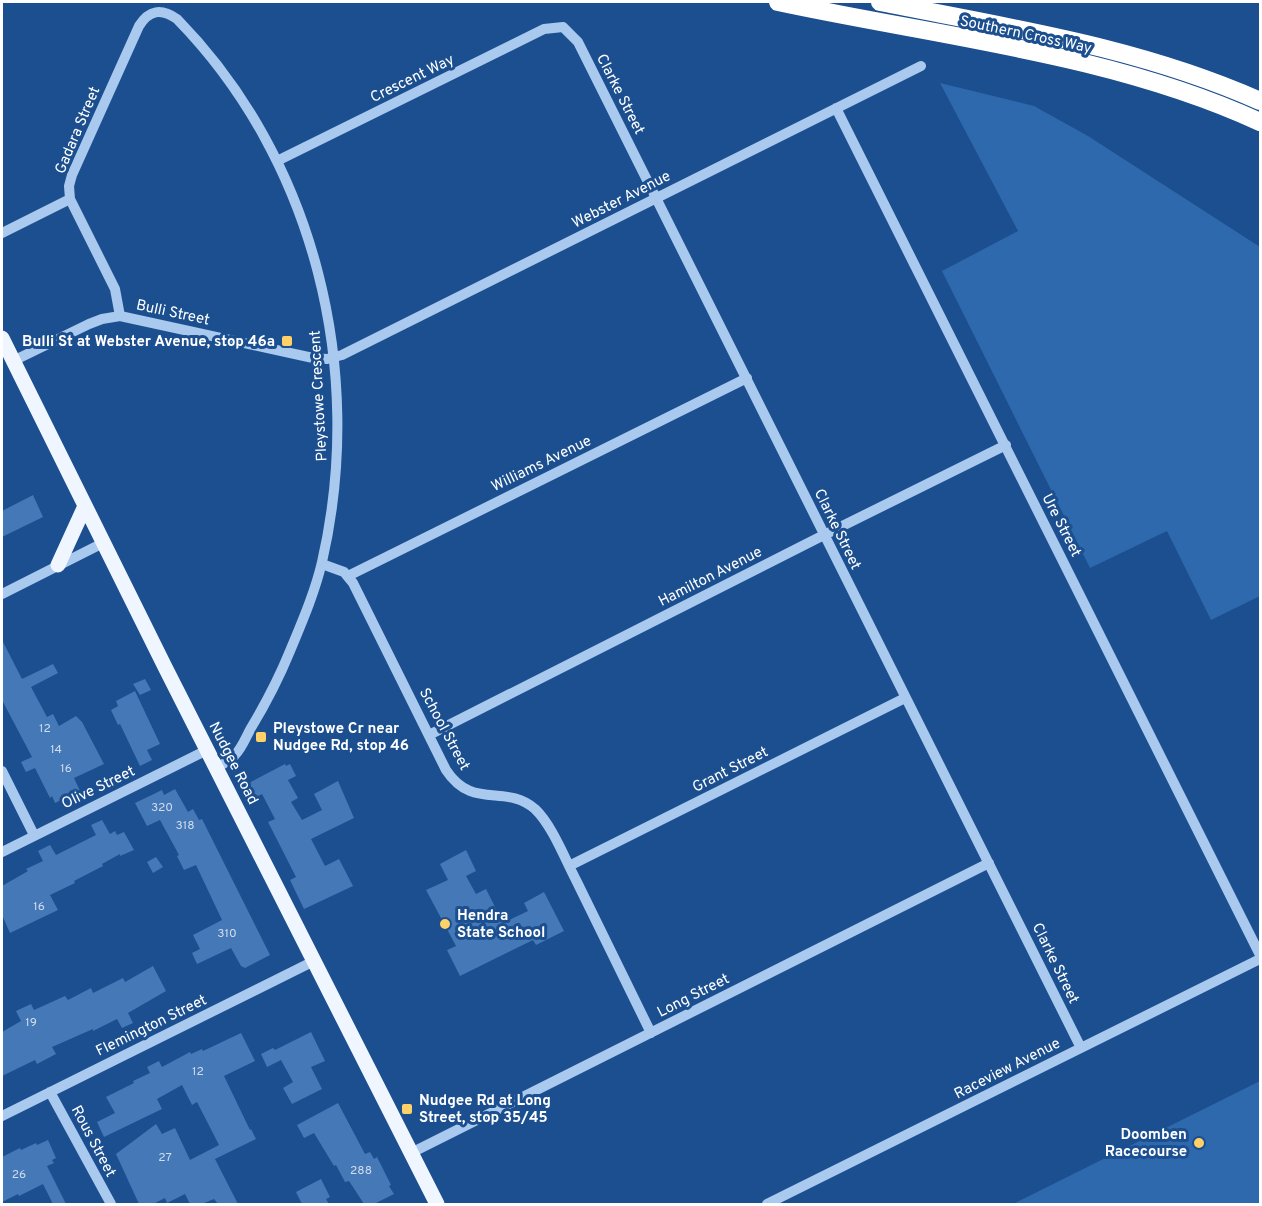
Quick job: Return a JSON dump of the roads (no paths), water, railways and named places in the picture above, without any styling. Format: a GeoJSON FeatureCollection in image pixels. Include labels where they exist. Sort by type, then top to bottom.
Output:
{"type":"FeatureCollection","features":[{"type":"Feature","properties":{"kind":"highway","name":"Southern Cross Way"},"geometry":{"type":"LineString","coordinates":[[778,2],[1110,70],[1194,95],[1260,122]]}},
{"type":"Feature","properties":{"kind":"highway","name":"Southern Cross Way"},"geometry":{"type":"LineString","coordinates":[[880,2],[1072,40],[1140,56],[1199,75],[1260,101]]}},
{"type":"Feature","properties":{"kind":"main road","name":"Nudgee Road"},"geometry":{"type":"LineString","coordinates":[[2,338],[437,1204]]}},
{"type":"Feature","properties":{"kind":"main road"},"geometry":{"type":"LineString","coordinates":[[58,565],[85,506]]}},
{"type":"Feature","properties":{"kind":"street","name":"Pleystowe Crescent"},"geometry":{"type":"LineString","coordinates":[[158,11],[177,19],[219,68],[252,115],[277,161],[302,218],[316,261],[330,325],[334,357],[338,435],[336,470],[330,524],[322,564],[287,659],[265,705],[237,753],[216,768]]}},
{"type":"Feature","properties":{"kind":"street","name":"Gadara Street"},"geometry":{"type":"LineString","coordinates":[[70,199],[69,186],[72,175],[139,26],[147,16],[158,11]]}},
{"type":"Feature","properties":{"kind":"street","name":"Crescent Way"},"geometry":{"type":"LineString","coordinates":[[277,161],[544,29],[563,27]]}},
{"type":"Feature","properties":{"kind":"street","name":"Clarke Street"},"geometry":{"type":"LineString","coordinates":[[563,27],[578,42],[1081,1048]]}},
{"type":"Feature","properties":{"kind":"street","name":"Webster Avenue"},"geometry":{"type":"LineString","coordinates":[[334,357],[921,66]]}},
{"type":"Feature","properties":{"kind":"street","name":"Ure Street"},"geometry":{"type":"LineString","coordinates":[[836,108],[1260,957]]}},
{"type":"Feature","properties":{"kind":"street"},"geometry":{"type":"LineString","coordinates":[[2,233],[70,199],[115,289],[120,316]]}},
{"type":"Feature","properties":{"kind":"street","name":"Bulli Street"},"geometry":{"type":"LineString","coordinates":[[13,361],[89,324],[120,316],[313,358],[334,357]]}},
{"type":"Feature","properties":{"kind":"street","name":"Williams Avenue"},"geometry":{"type":"LineString","coordinates":[[348,576],[747,378]]}},
{"type":"Feature","properties":{"kind":"street","name":"Hamilton Avenue"},"geometry":{"type":"LineString","coordinates":[[429,735],[1006,446]]}},
{"type":"Feature","properties":{"kind":"street"},"geometry":{"type":"LineString","coordinates":[[2,594],[103,543]]}},
{"type":"Feature","properties":{"kind":"street"},"geometry":{"type":"LineString","coordinates":[[322,564],[337,568],[348,576]]}},
{"type":"Feature","properties":{"kind":"street","name":"School Street"},"geometry":{"type":"LineString","coordinates":[[348,576],[451,777],[464,788],[479,795],[516,798],[542,817],[569,866],[651,1033]]}},
{"type":"Feature","properties":{"kind":"street","name":"Grant Street"},"geometry":{"type":"LineString","coordinates":[[569,866],[906,698]]}},
{"type":"Feature","properties":{"kind":"street","name":"Olive Street"},"geometry":{"type":"LineString","coordinates":[[2,852],[207,750]]}},
{"type":"Feature","properties":{"kind":"street"},"geometry":{"type":"LineString","coordinates":[[2,771],[34,836]]}},
{"type":"Feature","properties":{"kind":"street","name":"Long Street"},"geometry":{"type":"LineString","coordinates":[[411,1153],[989,863]]}},
{"type":"Feature","properties":{"kind":"street","name":"Raceview Avenue"},"geometry":{"type":"LineString","coordinates":[[767,1204],[1260,957]]}},
{"type":"Feature","properties":{"kind":"street","name":"Flemington Street"},"geometry":{"type":"LineString","coordinates":[[2,1116],[314,961]]}},
{"type":"Feature","properties":{"kind":"street","name":"Rous Street"},"geometry":{"type":"LineString","coordinates":[[50,1092],[111,1204]]}},
{"type":"Feature","properties":{"kind":"place","name":"Bulli St at Webster Avenue, stop 46a"},"geometry":{"type":"Point","coordinates":[287,341]}},
{"type":"Feature","properties":{"kind":"place","name":"Pleystowe Cr near Nudgee Rd, stop 46"},"geometry":{"type":"Point","coordinates":[261,737]}},
{"type":"Feature","properties":{"kind":"place","name":"Hendra State School"},"geometry":{"type":"Point","coordinates":[445,924]}},
{"type":"Feature","properties":{"kind":"place","name":"Nudgee Rd at Long Street, stop 35/45"},"geometry":{"type":"Point","coordinates":[407,1109]}},
{"type":"Feature","properties":{"kind":"place","name":"Doomben Racecourse"},"geometry":{"type":"Point","coordinates":[1199,1143]}}]}
